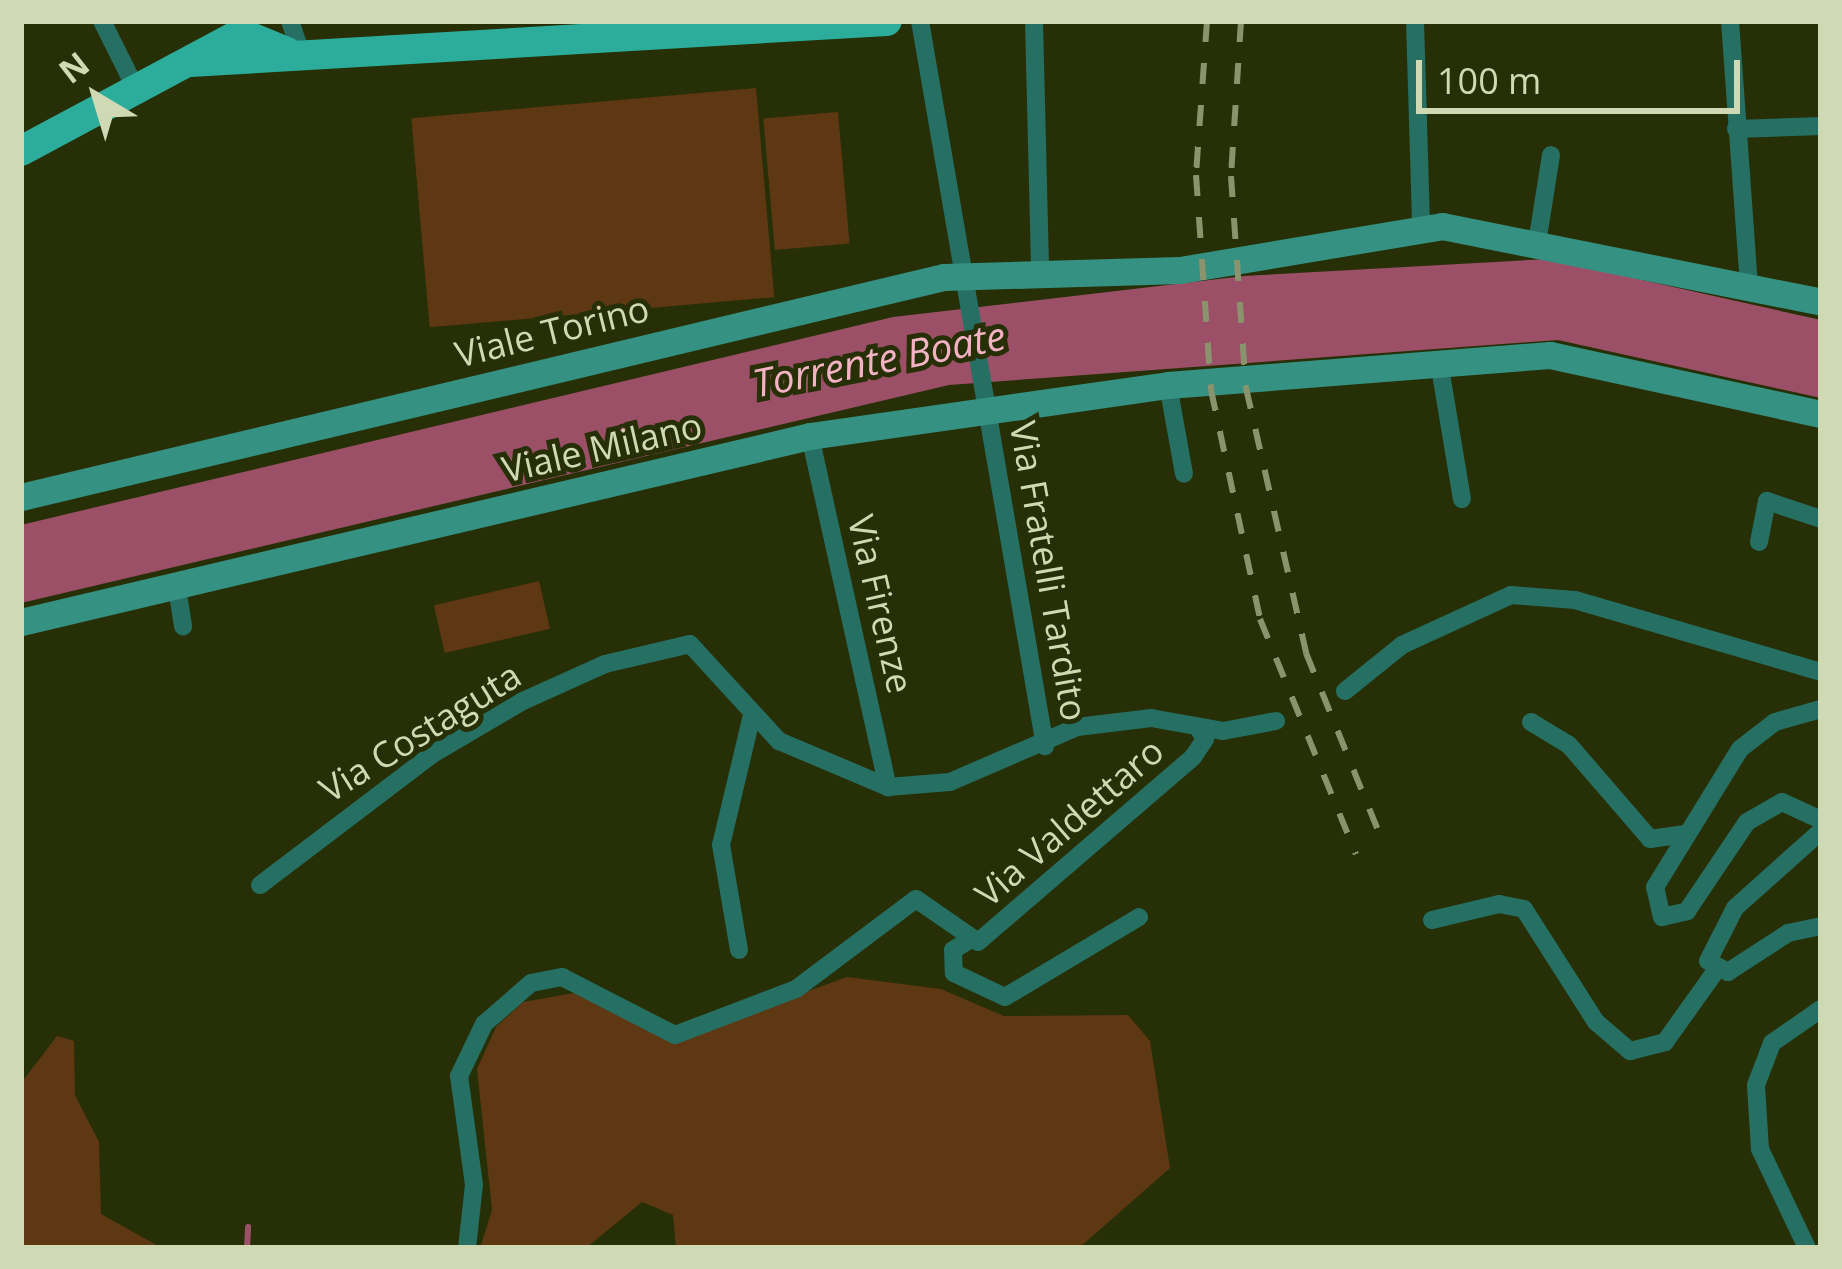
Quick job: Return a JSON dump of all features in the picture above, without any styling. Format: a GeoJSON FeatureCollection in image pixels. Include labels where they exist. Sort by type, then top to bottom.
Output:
{"type":"FeatureCollection","features":[{"type":"Feature","properties":{"kind":"main road"},"geometry":{"type":"LineString","coordinates":[[190,62],[612,29],[887,21]]}},
{"type":"Feature","properties":{"kind":"main road"},"geometry":{"type":"LineString","coordinates":[[21,151],[252,27],[305,56]]}},
{"type":"Feature","properties":{"kind":"street"},"geometry":{"type":"LineString","coordinates":[[102,21],[135,87]]}},
{"type":"Feature","properties":{"kind":"street"},"geometry":{"type":"LineString","coordinates":[[290,21],[305,56]]}},
{"type":"Feature","properties":{"kind":"street","name":"Via Fratelli Tardito"},"geometry":{"type":"LineString","coordinates":[[920,21],[971,284],[986,402],[1046,746]]}},
{"type":"Feature","properties":{"kind":"street"},"geometry":{"type":"LineString","coordinates":[[1034,21],[1040,84],[1040,269]]}},
{"type":"Feature","properties":{"kind":"street"},"geometry":{"type":"LineString","coordinates":[[1415,21],[1421,228]]}},
{"type":"Feature","properties":{"kind":"street"},"geometry":{"type":"LineString","coordinates":[[1730,21],[1749,286]]}},
{"type":"Feature","properties":{"kind":"street"},"geometry":{"type":"LineString","coordinates":[[1736,129],[1821,126]]}},
{"type":"Feature","properties":{"kind":"street"},"geometry":{"type":"LineString","coordinates":[[1538,237],[1551,155]]}},
{"type":"Feature","properties":{"kind":"street","name":"Viale Torino"},"geometry":{"type":"LineString","coordinates":[[21,497],[1040,269],[1105,271],[1254,261],[1421,228],[1538,237],[1821,302]]}},
{"type":"Feature","properties":{"kind":"street","name":"Viale Milano"},"geometry":{"type":"LineString","coordinates":[[21,622],[810,436],[986,402],[1550,355],[1821,414]]}},
{"type":"Feature","properties":{"kind":"street"},"geometry":{"type":"LineString","coordinates":[[1439,362],[1462,499]]}},
{"type":"Feature","properties":{"kind":"street"},"geometry":{"type":"LineString","coordinates":[[1168,385],[1184,474]]}},
{"type":"Feature","properties":{"kind":"street","name":"Via Firenze"},"geometry":{"type":"LineString","coordinates":[[810,436],[888,787]]}},
{"type":"Feature","properties":{"kind":"street"},"geometry":{"type":"LineString","coordinates":[[1759,542],[1768,501],[1821,519]]}},
{"type":"Feature","properties":{"kind":"street"},"geometry":{"type":"LineString","coordinates":[[177,588],[183,627]]}},
{"type":"Feature","properties":{"kind":"street"},"geometry":{"type":"LineString","coordinates":[[1345,691],[1402,645],[1511,595],[1575,600],[1821,672]]}},
{"type":"Feature","properties":{"kind":"street","name":"Via Costaguta"},"geometry":{"type":"LineString","coordinates":[[260,885],[431,755],[605,664],[690,644],[707,651],[751,719],[832,769],[888,787],[950,782],[1046,746],[1077,727],[1150,718],[1196,727],[1276,721]]}},
{"type":"Feature","properties":{"kind":"street"},"geometry":{"type":"LineString","coordinates":[[1821,709],[1775,722],[1740,749],[1655,887],[1671,922],[1747,822],[1782,802],[1821,820]]}},
{"type":"Feature","properties":{"kind":"street"},"geometry":{"type":"LineString","coordinates":[[739,950],[721,845],[751,719]]}},
{"type":"Feature","properties":{"kind":"street"},"geometry":{"type":"LineString","coordinates":[[1531,722],[1569,746],[1650,839],[1673,843],[1687,831]]}},
{"type":"Feature","properties":{"kind":"street","name":"Via Valdettaro"},"geometry":{"type":"LineString","coordinates":[[467,1248],[474,1185],[459,1076],[484,1024],[531,983],[562,977],[675,1035],[796,988],[898,905],[930,906],[966,941],[998,931],[1192,758],[1205,739],[1196,727]]}},
{"type":"Feature","properties":{"kind":"street"},"geometry":{"type":"LineString","coordinates":[[1717,969],[1711,941],[1735,908],[1821,831]]}},
{"type":"Feature","properties":{"kind":"street"},"geometry":{"type":"LineString","coordinates":[[1432,920],[1524,910],[1596,1022],[1630,1051],[1665,1042],[1717,969],[1750,964],[1788,933],[1821,926]]}},
{"type":"Feature","properties":{"kind":"street"},"geometry":{"type":"LineString","coordinates":[[966,941],[953,950],[954,973],[1004,997],[1139,917]]}},
{"type":"Feature","properties":{"kind":"street"},"geometry":{"type":"LineString","coordinates":[[1808,1248],[1760,1149],[1756,1085],[1772,1043],[1821,1010]]}},
{"type":"Feature","properties":{"kind":"shaded area"},"geometry":{"type":"Polygon","coordinates":[[[756,88],[774,297],[430,327],[411,118],[756,88]]]}},
{"type":"Feature","properties":{"kind":"shaded area"},"geometry":{"type":"Polygon","coordinates":[[[838,112],[850,243],[775,250],[763,119],[838,112]]]}},
{"type":"Feature","properties":{"kind":"shaded area"},"geometry":{"type":"Polygon","coordinates":[[[539,581],[550,629],[445,653],[434,605],[539,581]]]}},
{"type":"Feature","properties":{"kind":"shaded area"},"geometry":{"type":"Polygon","coordinates":[[[847,977],[941,989],[1004,1016],[1128,1015],[1150,1041],[1170,1168],[1079,1248],[676,1248],[673,1215],[642,1202],[586,1248],[480,1248],[492,1210],[477,1069],[496,1027],[523,1002],[574,993],[671,1041],[847,977]]]}},
{"type":"Feature","properties":{"kind":"shaded area"},"geometry":{"type":"Polygon","coordinates":[[[57,1036],[74,1041],[75,1095],[99,1142],[101,1214],[162,1248],[21,1248],[21,1083],[57,1036]]]}},
{"type":"Feature","properties":{"kind":"water","name":"Torrente Boate"},"geometry":{"type":"Polygon","coordinates":[[[1548,259],[1821,320],[1821,398],[1558,340],[949,385],[21,603],[21,525],[893,317],[1244,276],[1548,259]]]}},
{"type":"Feature","properties":{"kind":"waterway"},"geometry":{"type":"LineString","coordinates":[[247,1248],[248,1227]]}},
{"type":"Feature","properties":{"kind":"railway"},"geometry":{"type":"LineString","coordinates":[[1207,21],[1196,175],[1211,390],[1260,619],[1356,854]]}},
{"type":"Feature","properties":{"kind":"railway"},"geometry":{"type":"LineString","coordinates":[[1241,21],[1231,176],[1246,388],[1306,653],[1383,843]]}}]}
